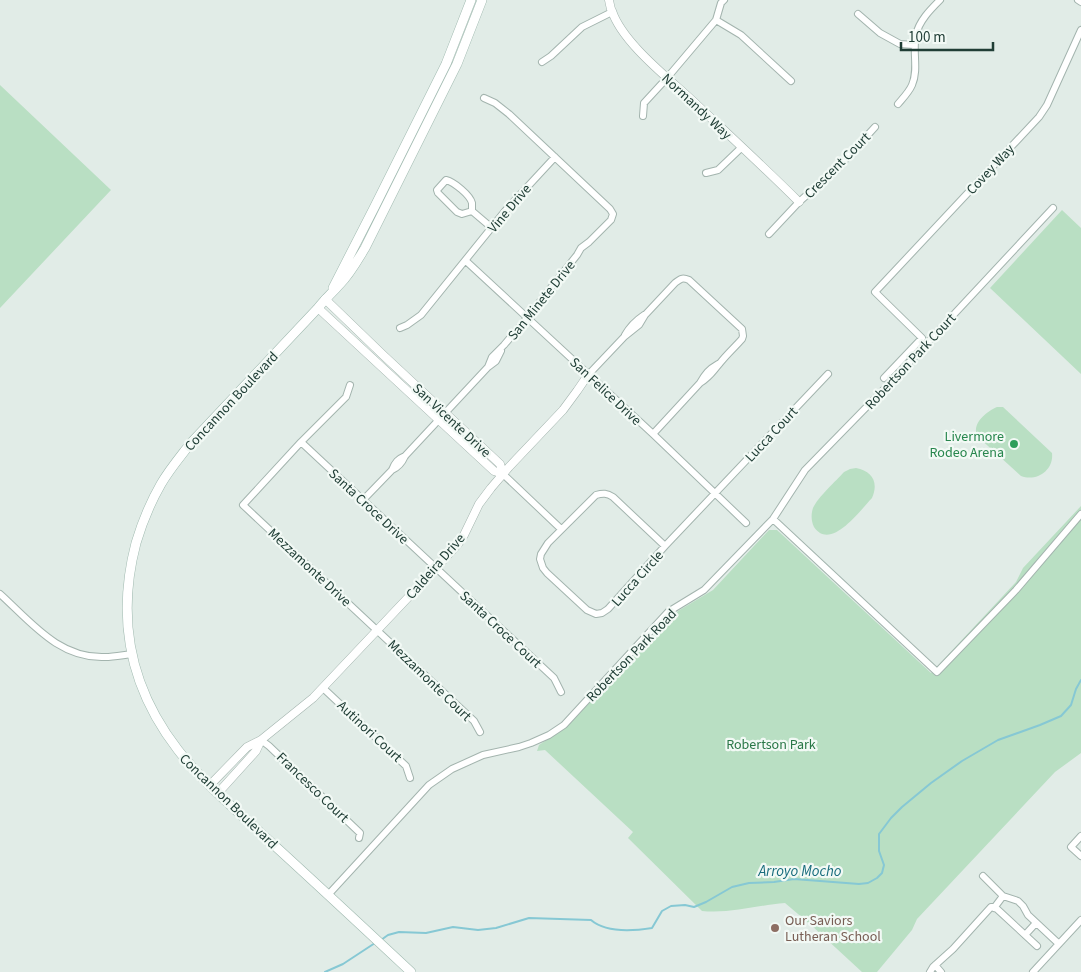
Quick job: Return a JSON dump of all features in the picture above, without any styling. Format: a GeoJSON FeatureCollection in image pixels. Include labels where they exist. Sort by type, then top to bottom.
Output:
{"type":"FeatureCollection","features":[{"type":"Feature","properties":{"kind":"main road","name":"Concannon Boulevard"},"geometry":{"type":"LineString","coordinates":[[327,297],[446,64],[471,0]]}},
{"type":"Feature","properties":{"kind":"main road","name":"Concannon Boulevard"},"geometry":{"type":"LineString","coordinates":[[411,972],[218,793],[182,755],[169,738],[146,697],[132,654],[128,637],[127,589],[140,530],[153,499],[174,465],[190,444],[341,284],[365,248],[456,64],[482,0]]}},
{"type":"Feature","properties":{"kind":"street","name":"Normandy Way"},"geometry":{"type":"LineString","coordinates":[[609,0],[612,12],[631,42],[799,202]]}},
{"type":"Feature","properties":{"kind":"street"},"geometry":{"type":"LineString","coordinates":[[643,116],[644,103],[716,20],[721,3],[724,0]]}},
{"type":"Feature","properties":{"kind":"street"},"geometry":{"type":"LineString","coordinates":[[898,104],[911,88],[914,79],[914,45],[916,34],[928,12],[940,0]]}},
{"type":"Feature","properties":{"kind":"street"},"geometry":{"type":"LineString","coordinates":[[542,62],[552,56],[582,27],[612,12]]}},
{"type":"Feature","properties":{"kind":"street"},"geometry":{"type":"LineString","coordinates":[[858,14],[880,33],[900,44],[914,45]]}},
{"type":"Feature","properties":{"kind":"street"},"geometry":{"type":"LineString","coordinates":[[716,20],[741,35],[791,81]]}},
{"type":"Feature","properties":{"kind":"street","name":"Covey Way"},"geometry":{"type":"LineString","coordinates":[[884,378],[922,338],[875,292],[1039,117],[1047,105],[1081,30]]}},
{"type":"Feature","properties":{"kind":"street"},"geometry":{"type":"LineString","coordinates":[[484,98],[505,110],[555,157]]}},
{"type":"Feature","properties":{"kind":"street","name":"Crescent Court"},"geometry":{"type":"LineString","coordinates":[[770,234],[799,202],[833,173],[875,128]]}},
{"type":"Feature","properties":{"kind":"street"},"geometry":{"type":"LineString","coordinates":[[706,173],[718,170],[742,148]]}},
{"type":"Feature","properties":{"kind":"street","name":"San Minete Drive"},"geometry":{"type":"LineString","coordinates":[[363,500],[392,470],[398,467],[405,456],[488,367],[492,356],[504,346],[577,255],[585,251],[589,242],[611,220],[613,214],[610,209],[555,157]]}},
{"type":"Feature","properties":{"kind":"street","name":"Vine Drive"},"geometry":{"type":"LineString","coordinates":[[400,328],[421,315],[514,200],[555,157]]}},
{"type":"Feature","properties":{"kind":"street"},"geometry":{"type":"LineString","coordinates":[[472,211],[462,214],[457,212],[438,194],[437,190],[446,180],[450,181],[472,201],[472,211],[492,228]]}},
{"type":"Feature","properties":{"kind":"street","name":"Robertson Park Court"},"geometry":{"type":"LineString","coordinates":[[773,519],[805,470],[889,384],[1053,208]]}},
{"type":"Feature","properties":{"kind":"street","name":"San Felice Drive"},"geometry":{"type":"LineString","coordinates":[[466,261],[746,523]]}},
{"type":"Feature","properties":{"kind":"street"},"geometry":{"type":"LineString","coordinates":[[588,374],[624,337],[635,320],[645,315],[679,279],[689,280],[742,329],[743,336],[715,371],[700,383],[653,434]]}},
{"type":"Feature","properties":{"kind":"street","name":"San Vicente Drive"},"geometry":{"type":"LineString","coordinates":[[327,297],[382,354],[500,464],[503,474]]}},
{"type":"Feature","properties":{"kind":"street","name":"San Vicente Drive"},"geometry":{"type":"LineString","coordinates":[[318,308],[494,471],[503,474]]}},
{"type":"Feature","properties":{"kind":"street","name":"Caldeira Drive"},"geometry":{"type":"LineString","coordinates":[[210,785],[247,747],[261,740],[324,688],[436,568],[458,544],[479,504],[503,474],[562,410],[588,374]]}},
{"type":"Feature","properties":{"kind":"street","name":"Lucca Court"},"geometry":{"type":"LineString","coordinates":[[714,494],[828,374]]}},
{"type":"Feature","properties":{"kind":"street"},"geometry":{"type":"LineString","coordinates":[[301,442],[346,397],[350,385]]}},
{"type":"Feature","properties":{"kind":"street","name":"Santa Croce Drive"},"geometry":{"type":"LineString","coordinates":[[301,442],[436,568]]}},
{"type":"Feature","properties":{"kind":"street","name":"Mezzamonte Drive"},"geometry":{"type":"LineString","coordinates":[[301,442],[243,505],[378,629]]}},
{"type":"Feature","properties":{"kind":"street"},"geometry":{"type":"LineString","coordinates":[[503,474],[561,529]]}},
{"type":"Feature","properties":{"kind":"street","name":"Lucca Circle"},"geometry":{"type":"LineString","coordinates":[[666,546],[612,497],[601,493],[596,495],[544,548],[541,554],[541,564],[547,573],[587,610],[596,614],[602,613],[608,609],[714,494]]}},
{"type":"Feature","properties":{"kind":"street"},"geometry":{"type":"LineString","coordinates":[[773,519],[937,672],[1016,590],[1081,514]]}},
{"type":"Feature","properties":{"kind":"street","name":"Robertson Park Road"},"geometry":{"type":"LineString","coordinates":[[328,895],[430,785],[452,769],[483,755],[531,743],[564,726],[668,612],[704,590],[773,519]]}},
{"type":"Feature","properties":{"kind":"street","name":"Santa Croce Court"},"geometry":{"type":"LineString","coordinates":[[436,568],[554,678],[561,692]]}},
{"type":"Feature","properties":{"kind":"street"},"geometry":{"type":"LineString","coordinates":[[0,594],[46,636],[68,650],[81,655],[104,657],[132,654]]}},
{"type":"Feature","properties":{"kind":"street","name":"Mezzamonte Court"},"geometry":{"type":"LineString","coordinates":[[378,629],[474,721],[480,732]]}},
{"type":"Feature","properties":{"kind":"street","name":"Autinori Court"},"geometry":{"type":"LineString","coordinates":[[324,688],[406,766],[410,778]]}},
{"type":"Feature","properties":{"kind":"street","name":"Caldeira Drive"},"geometry":{"type":"LineString","coordinates":[[218,793],[256,751],[261,740]]}},
{"type":"Feature","properties":{"kind":"street","name":"Francesco Court"},"geometry":{"type":"LineString","coordinates":[[261,740],[360,832],[359,838]]}},
{"type":"Feature","properties":{"kind":"street"},"geometry":{"type":"LineString","coordinates":[[1081,836],[1071,847],[1081,856]]}},
{"type":"Feature","properties":{"kind":"street"},"geometry":{"type":"LineString","coordinates":[[983,876],[1003,896],[1023,906],[1028,915],[1059,944]]}},
{"type":"Feature","properties":{"kind":"street"},"geometry":{"type":"LineString","coordinates":[[994,908],[1003,896]]}},
{"type":"Feature","properties":{"kind":"street"},"geometry":{"type":"LineString","coordinates":[[930,972],[966,936],[990,907],[994,908],[1037,946]]}},
{"type":"Feature","properties":{"kind":"street"},"geometry":{"type":"LineString","coordinates":[[1033,972],[1081,920]]}},
{"type":"Feature","properties":{"kind":"street"},"geometry":{"type":"LineString","coordinates":[[1025,935],[1036,923]]}},
{"type":"Feature","properties":{"kind":"street"},"geometry":{"type":"LineString","coordinates":[[935,965],[941,972]]}},
{"type":"Feature","properties":{"kind":"green space"},"geometry":{"type":"Polygon","coordinates":[[[0,85],[111,190],[0,308],[0,85]]]}},
{"type":"Feature","properties":{"kind":"green space"},"geometry":{"type":"Polygon","coordinates":[[[1062,210],[1081,228],[1081,374],[990,288],[1062,210]]]}},
{"type":"Feature","properties":{"kind":"green space","name":"Livermore Rodeo Arena"},"geometry":{"type":"Polygon","coordinates":[[[997,407],[1003,407],[1052,453],[1050,465],[1043,473],[1033,477],[1021,476],[977,436],[976,427],[978,422],[997,407]]]}},
{"type":"Feature","properties":{"kind":"green space"},"geometry":{"type":"Polygon","coordinates":[[[856,468],[862,469],[873,478],[875,487],[872,498],[853,519],[837,532],[829,535],[821,533],[813,525],[812,513],[815,504],[844,472],[856,468]]]}},
{"type":"Feature","properties":{"kind":"green space","name":"Robertson Park"},"geometry":{"type":"Polygon","coordinates":[[[1081,506],[1081,753],[1055,772],[917,919],[912,930],[877,972],[862,972],[785,903],[733,910],[702,911],[628,838],[633,832],[545,750],[537,751],[539,745],[566,727],[678,611],[713,590],[769,530],[777,530],[931,673],[1016,582],[1023,568],[1081,506]]]}},
{"type":"Feature","properties":{"kind":"waterway","name":"Arroyo Mocho"},"geometry":{"type":"LineString","coordinates":[[381,940],[388,935],[399,932],[426,933],[453,927],[478,930],[496,928],[529,918],[591,920],[612,929],[645,929],[652,928],[662,911],[671,906],[685,905],[694,907],[732,887],[749,883],[794,879],[868,883],[882,873],[884,865],[879,851],[879,834],[902,807],[962,761],[998,740],[1061,716],[1071,705],[1081,680]]}},
{"type":"Feature","properties":{"kind":"waterway","name":"Arroyo Mocho"},"geometry":{"type":"LineString","coordinates":[[325,972],[343,964],[375,943]]}},
{"type":"Feature","properties":{"kind":"place","name":"Livermore Rodeo Arena"},"geometry":{"type":"Point","coordinates":[1014,444]}},
{"type":"Feature","properties":{"kind":"place","name":"Our Saviors Lutheran School"},"geometry":{"type":"Point","coordinates":[775,928]}}]}
